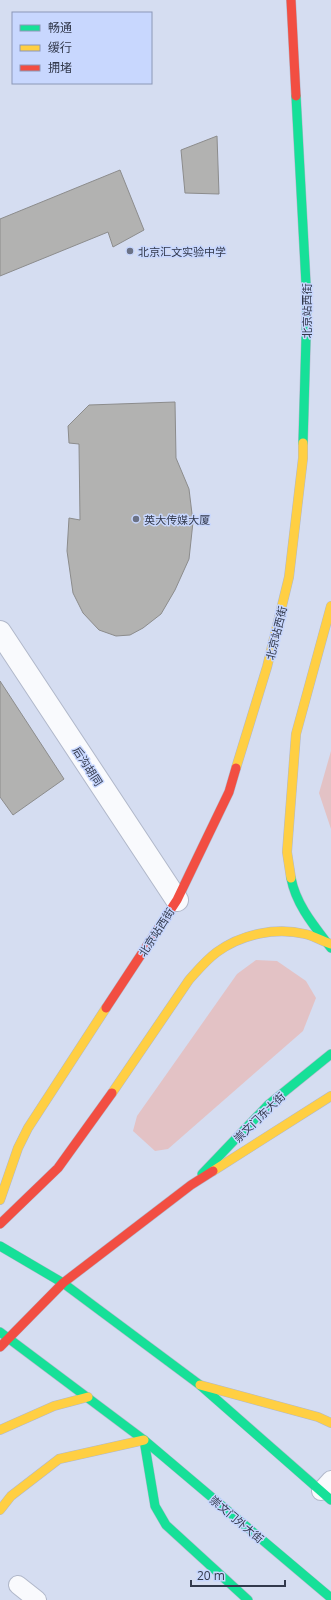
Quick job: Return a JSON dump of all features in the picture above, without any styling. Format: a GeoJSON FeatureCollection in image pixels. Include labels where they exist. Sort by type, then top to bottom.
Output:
{"type":"FeatureCollection","features":[{"type":"Feature","properties":{"kind":"main road","name":"北京站西街"},"geometry":{"type":"LineString","coordinates":[[0,1200],[18,1148],[28,1128],[177,900],[229,792],[267,667],[289,577],[304,458],[307,303],[291,0]]}},
{"type":"Feature","properties":{"kind":"main road"},"geometry":{"type":"LineString","coordinates":[[329,945],[314,928],[302,908],[292,883],[287,852],[296,734],[331,606]]}},
{"type":"Feature","properties":{"kind":"main road"},"geometry":{"type":"LineString","coordinates":[[0,1224],[58,1168],[70,1153],[189,980],[208,959],[232,943],[256,934],[276,931],[303,933],[329,945]]}},
{"type":"Feature","properties":{"kind":"main road","name":"崇文门东大街"},"geometry":{"type":"LineString","coordinates":[[191,1185],[268,1105],[331,1054]]}},
{"type":"Feature","properties":{"kind":"main road","name":"崇文门东大街"},"geometry":{"type":"LineString","coordinates":[[0,1347],[8,1337],[63,1283],[191,1185],[331,1096]]}},
{"type":"Feature","properties":{"kind":"main road"},"geometry":{"type":"LineString","coordinates":[[0,1246],[63,1283],[200,1385],[328,1490]]}},
{"type":"Feature","properties":{"kind":"main road","name":"崇文门外大街"},"geometry":{"type":"LineString","coordinates":[[0,1332],[144,1440],[331,1598]]}},
{"type":"Feature","properties":{"kind":"main road"},"geometry":{"type":"LineString","coordinates":[[200,1385],[318,1417],[331,1423]]}},
{"type":"Feature","properties":{"kind":"main road"},"geometry":{"type":"LineString","coordinates":[[0,1430],[54,1406],[88,1397]]}},
{"type":"Feature","properties":{"kind":"main road"},"geometry":{"type":"LineString","coordinates":[[0,1510],[11,1496],[59,1459],[144,1440],[155,1506],[166,1525],[248,1600]]}},
{"type":"Feature","properties":{"kind":"street","name":"后沟胡同"},"geometry":{"type":"LineString","coordinates":[[0,632],[177,900]]}},
{"type":"Feature","properties":{"kind":"lane"},"geometry":{"type":"LineString","coordinates":[[18,1585],[36,1600]]}},
{"type":"Feature","properties":{"kind":"shaded area"},"geometry":{"type":"Polygon","coordinates":[[[331,751],[331,829],[319,793],[331,751]]]}},
{"type":"Feature","properties":{"kind":"shaded area"},"geometry":{"type":"Polygon","coordinates":[[[256,960],[277,961],[306,981],[316,998],[303,1031],[168,1149],[155,1151],[133,1131],[137,1116],[237,974],[256,960]]]}},
{"type":"Feature","properties":{"kind":"building"},"geometry":{"type":"Polygon","coordinates":[[[217,136],[219,194],[185,193],[181,150],[217,136]]]}},
{"type":"Feature","properties":{"kind":"building"},"geometry":{"type":"Polygon","coordinates":[[[120,170],[144,230],[113,247],[108,232],[0,276],[0,219],[120,170]]]}},
{"type":"Feature","properties":{"kind":"building","name":"英大传媒大厦"},"geometry":{"type":"Polygon","coordinates":[[[175,402],[176,458],[189,489],[193,522],[189,559],[175,590],[161,614],[143,628],[130,635],[116,636],[99,630],[83,613],[73,593],[67,551],[69,518],[80,520],[79,444],[69,443],[68,426],[89,405],[175,402]]]}},
{"type":"Feature","properties":{"kind":"building"},"geometry":{"type":"Polygon","coordinates":[[[0,681],[64,779],[13,815],[0,797],[0,681]]]}},
{"type":"Feature","properties":{"kind":"traffic: fast"},"geometry":{"type":"LineString","coordinates":[[296,96],[307,303],[303,443]]}},
{"type":"Feature","properties":{"kind":"traffic: fast"},"geometry":{"type":"LineString","coordinates":[[291,878],[293,888],[302,906],[331,948]]}},
{"type":"Feature","properties":{"kind":"traffic: fast"},"geometry":{"type":"LineString","coordinates":[[202,1174],[268,1105],[331,1054]]}},
{"type":"Feature","properties":{"kind":"traffic: fast"},"geometry":{"type":"LineString","coordinates":[[0,1246],[63,1283],[200,1385],[331,1500]]}},
{"type":"Feature","properties":{"kind":"traffic: fast"},"geometry":{"type":"LineString","coordinates":[[0,1332],[144,1440],[331,1598]]}},
{"type":"Feature","properties":{"kind":"traffic: fast"},"geometry":{"type":"LineString","coordinates":[[144,1440],[155,1506],[166,1525],[248,1600]]}},
{"type":"Feature","properties":{"kind":"traffic: slow"},"geometry":{"type":"LineString","coordinates":[[236,768],[267,667],[289,577],[303,458],[303,443]]}},
{"type":"Feature","properties":{"kind":"traffic: slow"},"geometry":{"type":"LineString","coordinates":[[291,878],[287,852],[296,734],[331,606]]}},
{"type":"Feature","properties":{"kind":"traffic: slow"},"geometry":{"type":"LineString","coordinates":[[112,1093],[189,980],[217,952],[248,937],[283,931],[305,934],[331,944]]}},
{"type":"Feature","properties":{"kind":"traffic: slow"},"geometry":{"type":"LineString","coordinates":[[0,1200],[18,1148],[28,1128],[106,1008]]}},
{"type":"Feature","properties":{"kind":"traffic: slow"},"geometry":{"type":"LineString","coordinates":[[213,1171],[331,1096]]}},
{"type":"Feature","properties":{"kind":"traffic: slow"},"geometry":{"type":"LineString","coordinates":[[200,1385],[318,1417],[331,1423]]}},
{"type":"Feature","properties":{"kind":"traffic: slow"},"geometry":{"type":"LineString","coordinates":[[0,1430],[54,1406],[88,1397]]}},
{"type":"Feature","properties":{"kind":"traffic: slow"},"geometry":{"type":"LineString","coordinates":[[0,1510],[11,1496],[59,1459],[144,1440]]}},
{"type":"Feature","properties":{"kind":"traffic: jam"},"geometry":{"type":"LineString","coordinates":[[291,0],[296,96]]}},
{"type":"Feature","properties":{"kind":"traffic: jam"},"geometry":{"type":"LineString","coordinates":[[106,1008],[177,900],[229,792],[236,768]]}},
{"type":"Feature","properties":{"kind":"traffic: jam"},"geometry":{"type":"LineString","coordinates":[[0,1224],[58,1168],[112,1093]]}},
{"type":"Feature","properties":{"kind":"traffic: jam"},"geometry":{"type":"LineString","coordinates":[[0,1347],[63,1283],[191,1185],[213,1171]]}},
{"type":"Feature","properties":{"kind":"place","name":"北京汇文实验中学"},"geometry":{"type":"Point","coordinates":[130,251]}},
{"type":"Feature","properties":{"kind":"place","name":"英大传媒大厦"},"geometry":{"type":"Point","coordinates":[136,519]}}]}
